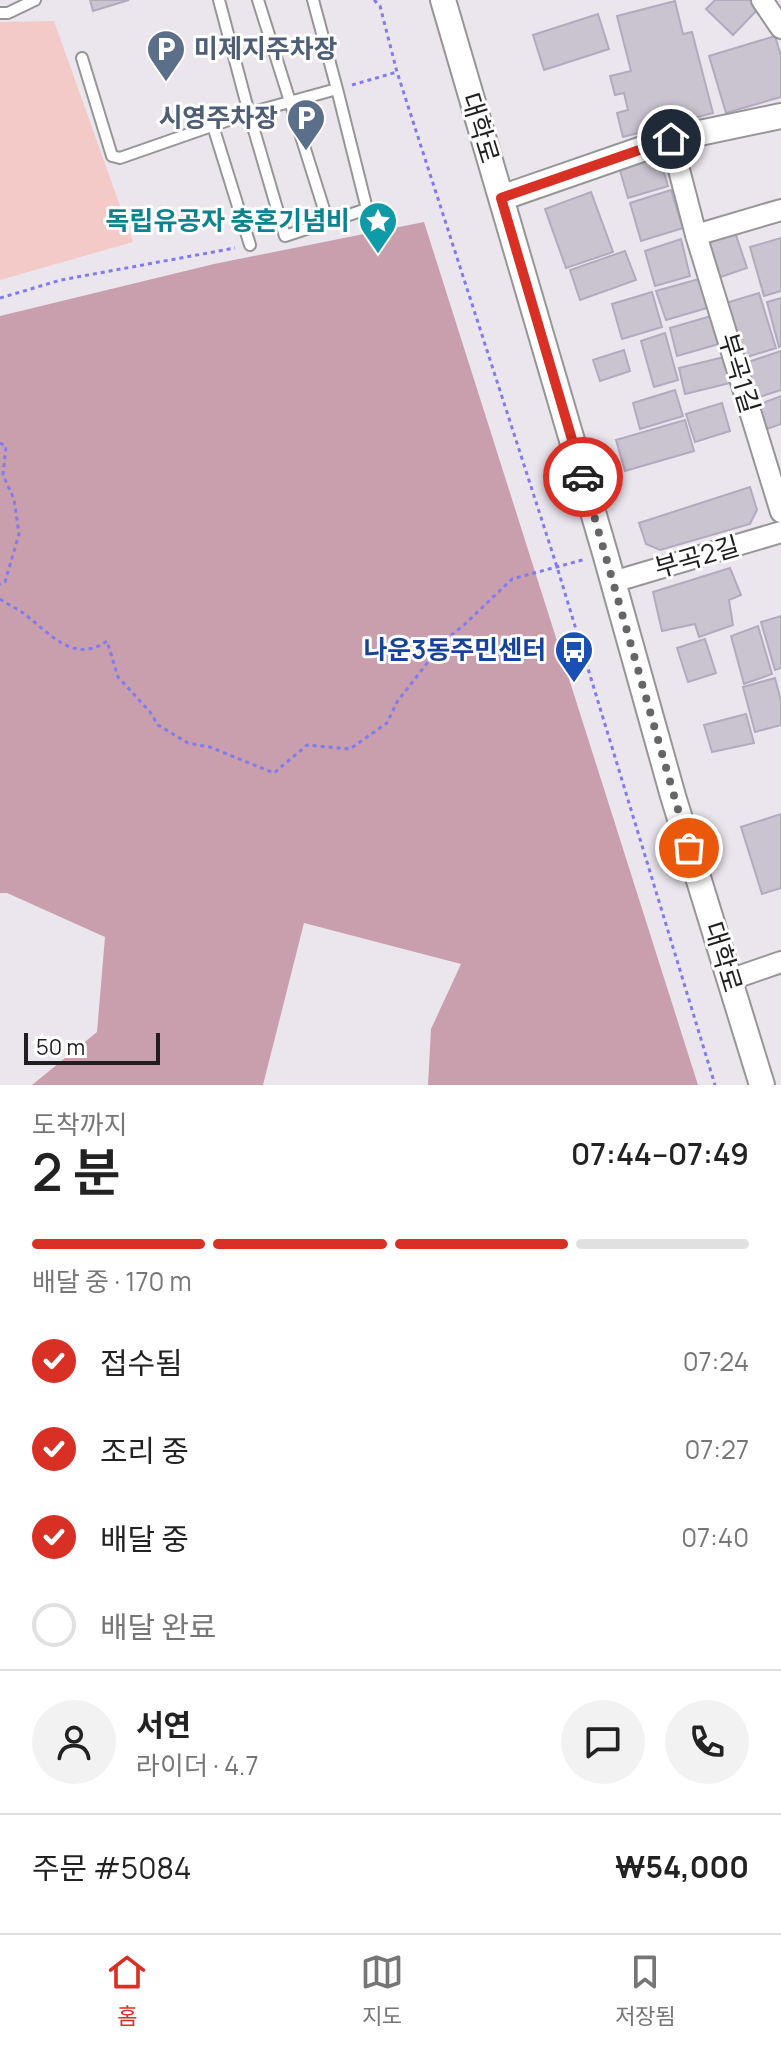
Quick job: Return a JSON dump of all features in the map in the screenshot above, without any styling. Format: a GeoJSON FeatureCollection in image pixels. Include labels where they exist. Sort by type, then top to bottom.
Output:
{"type":"FeatureCollection","features":[{"type":"Feature","properties":{"kind":"street","name":"대학로"},"geometry":{"type":"LineString","coordinates":[[443,0],[673,796],[762,1085]]}},
{"type":"Feature","properties":{"kind":"street"},"geometry":{"type":"LineString","coordinates":[[762,0],[781,28]]}},
{"type":"Feature","properties":{"kind":"street"},"geometry":{"type":"LineString","coordinates":[[501,198],[671,139],[781,116]]}},
{"type":"Feature","properties":{"kind":"street","name":"부곡1길"},"geometry":{"type":"LineString","coordinates":[[671,139],[696,235],[781,512]]}},
{"type":"Feature","properties":{"kind":"street"},"geometry":{"type":"LineString","coordinates":[[696,235],[781,210]]}},
{"type":"Feature","properties":{"kind":"street","name":"부곡2길"},"geometry":{"type":"LineString","coordinates":[[613,582],[781,532]]}},
{"type":"Feature","properties":{"kind":"street"},"geometry":{"type":"LineString","coordinates":[[729,980],[781,962]]}},
{"type":"Feature","properties":{"kind":"lane"},"geometry":{"type":"LineString","coordinates":[[0,13],[8,13],[35,0]]}},
{"type":"Feature","properties":{"kind":"lane"},"geometry":{"type":"LineString","coordinates":[[219,0],[285,236],[367,209],[313,0]]}},
{"type":"Feature","properties":{"kind":"lane"},"geometry":{"type":"LineString","coordinates":[[258,0],[328,222]]}},
{"type":"Feature","properties":{"kind":"lane"},"geometry":{"type":"LineString","coordinates":[[82,58],[112,156],[120,158],[249,113],[337,89]]}},
{"type":"Feature","properties":{"kind":"lane"},"geometry":{"type":"LineString","coordinates":[[213,126],[250,245]]}},
{"type":"Feature","properties":{"kind":"path"},"geometry":{"type":"LineString","coordinates":[[374,0],[380,6],[397,72],[557,567],[715,1085]]}},
{"type":"Feature","properties":{"kind":"path"},"geometry":{"type":"LineString","coordinates":[[337,89],[397,72]]}},
{"type":"Feature","properties":{"kind":"path"},"geometry":{"type":"LineString","coordinates":[[0,298],[61,280],[207,255]]}},
{"type":"Feature","properties":{"kind":"path"},"geometry":{"type":"LineString","coordinates":[[0,443],[6,446],[3,475],[14,499],[19,534],[5,582],[0,584]]}},
{"type":"Feature","properties":{"kind":"path"},"geometry":{"type":"LineString","coordinates":[[0,599],[51,638],[82,651],[97,648],[107,641],[118,677],[158,725],[188,743],[210,747],[274,773],[307,745],[350,749],[387,723],[397,702],[445,640],[512,579],[605,553]]}},
{"type":"Feature","properties":{"kind":"shaded area"},"geometry":{"type":"Polygon","coordinates":[[[54,21],[133,242],[0,280],[0,22],[54,21]]]}},
{"type":"Feature","properties":{"kind":"shaded area"},"geometry":{"type":"Polygon","coordinates":[[[424,222],[698,1085],[428,1085],[431,1029],[461,964],[304,923],[263,1085],[32,1085],[97,1032],[105,937],[7,893],[0,893],[0,316],[214,264],[424,222]]]}},
{"type":"Feature","properties":{"kind":"building"},"geometry":{"type":"Polygon","coordinates":[[[90,0],[129,0],[93,11],[90,0]]]}},
{"type":"Feature","properties":{"kind":"building"},"geometry":{"type":"Polygon","coordinates":[[[715,0],[751,0],[759,8],[733,35],[706,9],[715,0]]]}},
{"type":"Feature","properties":{"kind":"building"},"geometry":{"type":"Polygon","coordinates":[[[675,1],[683,34],[692,32],[713,113],[623,137],[617,113],[628,110],[624,93],[615,95],[610,76],[631,71],[617,16],[675,1]]]}},
{"type":"Feature","properties":{"kind":"building"},"geometry":{"type":"Polygon","coordinates":[[[598,14],[609,49],[544,70],[533,35],[598,14]]]}},
{"type":"Feature","properties":{"kind":"building"},"geometry":{"type":"Polygon","coordinates":[[[775,36],[781,56],[781,97],[726,113],[709,56],[775,36]]]}},
{"type":"Feature","properties":{"kind":"building"},"geometry":{"type":"Polygon","coordinates":[[[659,156],[668,186],[628,198],[619,167],[659,156]]]}},
{"type":"Feature","properties":{"kind":"building"},"geometry":{"type":"Polygon","coordinates":[[[671,190],[683,228],[641,241],[630,203],[671,190]]]}},
{"type":"Feature","properties":{"kind":"building"},"geometry":{"type":"Polygon","coordinates":[[[591,192],[613,252],[566,268],[545,209],[591,192]]]}},
{"type":"Feature","properties":{"kind":"building"},"geometry":{"type":"Polygon","coordinates":[[[735,232],[747,268],[715,279],[703,242],[735,232]]]}},
{"type":"Feature","properties":{"kind":"building"},"geometry":{"type":"Polygon","coordinates":[[[781,238],[781,291],[764,296],[750,247],[781,238]]]}},
{"type":"Feature","properties":{"kind":"building"},"geometry":{"type":"Polygon","coordinates":[[[681,239],[690,276],[655,286],[645,251],[681,239]]]}},
{"type":"Feature","properties":{"kind":"building"},"geometry":{"type":"Polygon","coordinates":[[[625,251],[636,280],[580,300],[570,270],[625,251]]]}},
{"type":"Feature","properties":{"kind":"building"},"geometry":{"type":"Polygon","coordinates":[[[699,279],[707,308],[666,320],[656,291],[699,279]]]}},
{"type":"Feature","properties":{"kind":"building"},"geometry":{"type":"Polygon","coordinates":[[[652,292],[662,327],[622,339],[612,304],[652,292]]]}},
{"type":"Feature","properties":{"kind":"building"},"geometry":{"type":"Polygon","coordinates":[[[759,293],[776,348],[741,359],[723,304],[759,293]]]}},
{"type":"Feature","properties":{"kind":"building"},"geometry":{"type":"Polygon","coordinates":[[[781,298],[781,346],[779,347],[767,302],[781,298]]]}},
{"type":"Feature","properties":{"kind":"building"},"geometry":{"type":"Polygon","coordinates":[[[711,316],[719,344],[677,356],[670,328],[711,316]]]}},
{"type":"Feature","properties":{"kind":"building"},"geometry":{"type":"Polygon","coordinates":[[[665,333],[678,380],[654,387],[641,341],[665,333]]]}},
{"type":"Feature","properties":{"kind":"building"},"geometry":{"type":"Polygon","coordinates":[[[624,350],[630,371],[600,381],[593,360],[624,350]]]}},
{"type":"Feature","properties":{"kind":"building"},"geometry":{"type":"Polygon","coordinates":[[[781,351],[781,390],[753,399],[742,364],[781,351]]]}},
{"type":"Feature","properties":{"kind":"building"},"geometry":{"type":"Polygon","coordinates":[[[724,357],[730,383],[685,394],[679,368],[724,357]]]}},
{"type":"Feature","properties":{"kind":"building"},"geometry":{"type":"Polygon","coordinates":[[[675,390],[683,416],[640,429],[633,403],[675,390]]]}},
{"type":"Feature","properties":{"kind":"building"},"geometry":{"type":"Polygon","coordinates":[[[781,396],[781,424],[767,429],[758,405],[781,396]]]}},
{"type":"Feature","properties":{"kind":"building"},"geometry":{"type":"Polygon","coordinates":[[[722,403],[730,431],[695,442],[686,414],[722,403]]]}},
{"type":"Feature","properties":{"kind":"building"},"geometry":{"type":"Polygon","coordinates":[[[685,420],[694,451],[625,471],[616,440],[685,420]]]}},
{"type":"Feature","properties":{"kind":"building"},"geometry":{"type":"Polygon","coordinates":[[[750,487],[757,510],[750,524],[660,550],[646,544],[639,523],[750,487]]]}},
{"type":"Feature","properties":{"kind":"building"},"geometry":{"type":"Polygon","coordinates":[[[730,568],[741,595],[729,600],[733,625],[699,637],[695,624],[662,631],[653,592],[730,568]]]}},
{"type":"Feature","properties":{"kind":"building"},"geometry":{"type":"Polygon","coordinates":[[[781,616],[781,668],[775,670],[761,622],[781,616]]]}},
{"type":"Feature","properties":{"kind":"building"},"geometry":{"type":"Polygon","coordinates":[[[758,626],[772,674],[744,684],[731,636],[758,626]]]}},
{"type":"Feature","properties":{"kind":"building"},"geometry":{"type":"Polygon","coordinates":[[[705,639],[716,673],[688,682],[677,648],[705,639]]]}},
{"type":"Feature","properties":{"kind":"building"},"geometry":{"type":"Polygon","coordinates":[[[775,678],[781,701],[781,725],[755,732],[743,687],[775,678]]]}},
{"type":"Feature","properties":{"kind":"building"},"geometry":{"type":"Polygon","coordinates":[[[746,714],[754,743],[712,752],[704,725],[746,714]]]}},
{"type":"Feature","properties":{"kind":"building"},"geometry":{"type":"Polygon","coordinates":[[[781,814],[781,888],[762,894],[741,827],[781,814]]]}},
{"type":"Feature","properties":{"kind":"way so far"},"geometry":{"type":"LineString","coordinates":[[583,477],[689,848]]}},
{"type":"Feature","properties":{"kind":"place","name":"미제지주차장"},"geometry":{"type":"Point","coordinates":[166,83]}},
{"type":"Feature","properties":{"kind":"place","name":"시영주차장"},"geometry":{"type":"Point","coordinates":[306,152]}},
{"type":"Feature","properties":{"kind":"place","name":"독립유공자 충혼기념비"},"geometry":{"type":"Point","coordinates":[378,255]}},
{"type":"Feature","properties":{"kind":"place","name":"나운3동주민센터"},"geometry":{"type":"Point","coordinates":[574,684]}},
{"type":"Feature","properties":{"kind":"route"},"geometry":{"type":"LineString","coordinates":[[583,477],[501,198],[671,139]]}}]}
